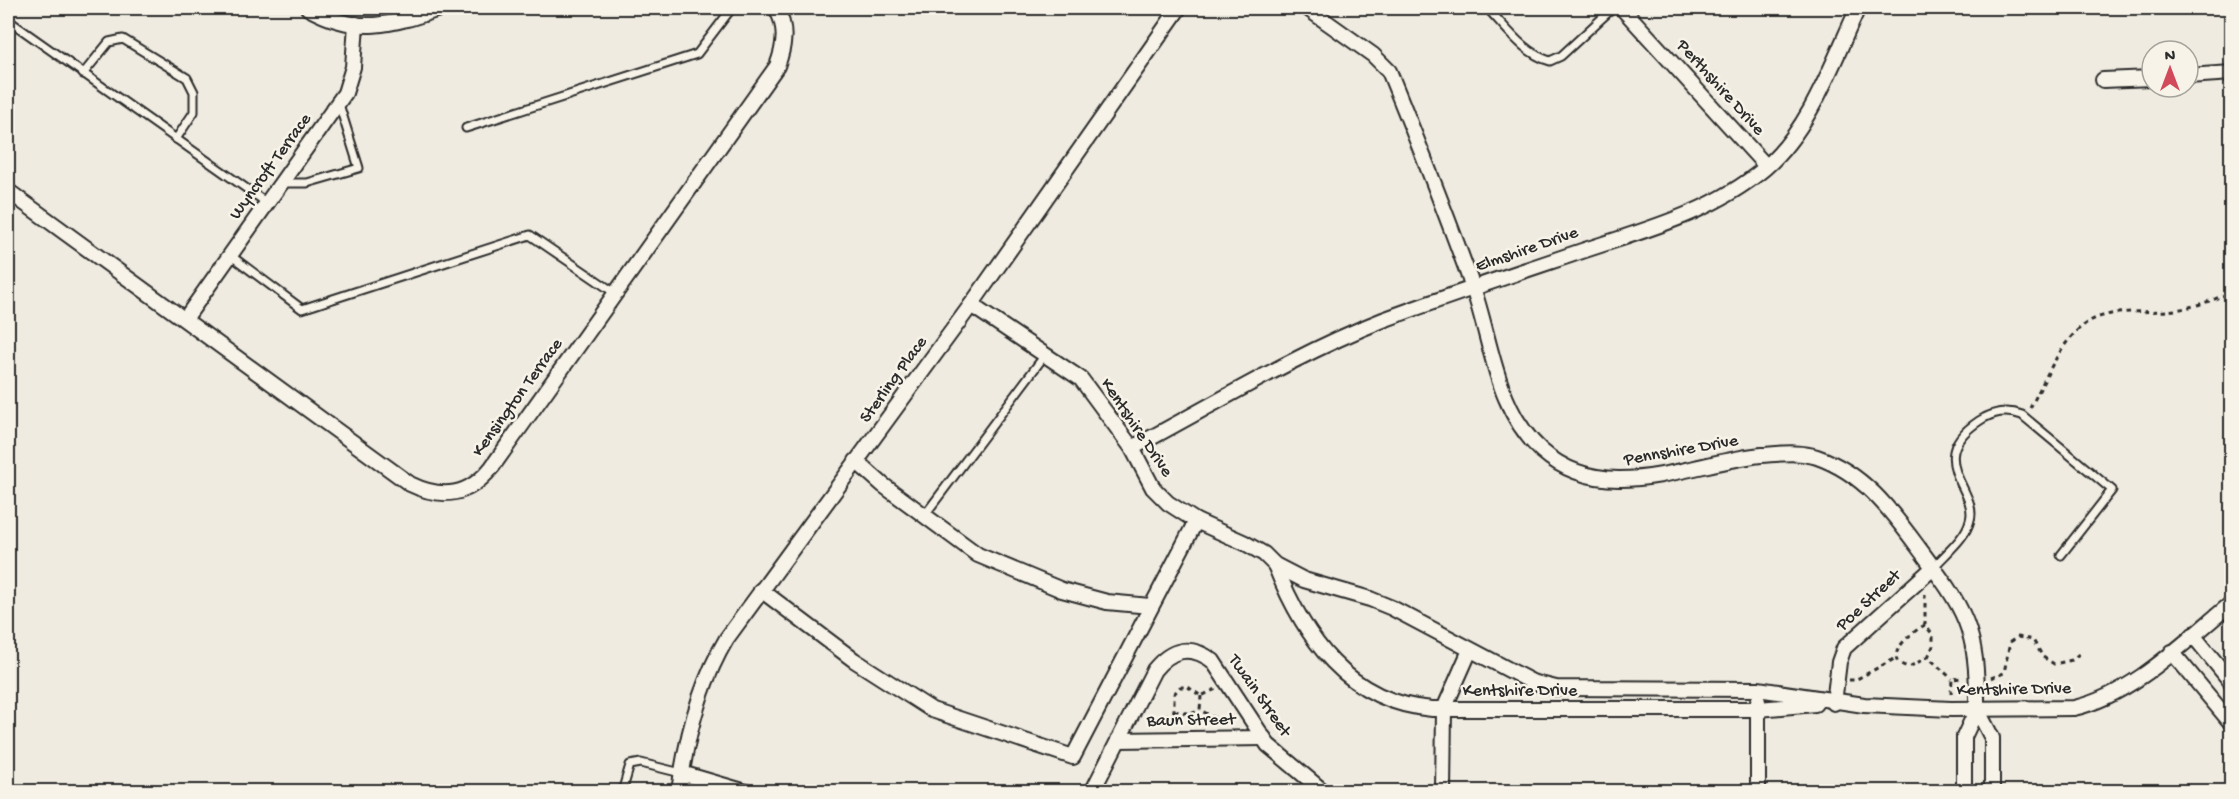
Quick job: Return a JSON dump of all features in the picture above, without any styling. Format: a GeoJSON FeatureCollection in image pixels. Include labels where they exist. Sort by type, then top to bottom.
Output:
{"type":"FeatureCollection","features":[{"type":"Feature","properties":{"kind":"street"},"geometry":{"type":"LineString","coordinates":[[312,8],[342,23],[382,26],[442,8]]}},
{"type":"Feature","properties":{"kind":"street","name":"Kensington Terrace"},"geometry":{"type":"LineString","coordinates":[[8,191],[410,484],[440,495],[457,494],[482,480],[777,66],[783,50],[784,31],[776,8]]}},
{"type":"Feature","properties":{"kind":"street","name":"Sterling Place"},"geometry":{"type":"LineString","coordinates":[[679,792],[681,773],[702,689],[712,663],[761,590],[971,305],[1179,8]]}},
{"type":"Feature","properties":{"kind":"street","name":"Pennshire Drive"},"geometry":{"type":"LineString","coordinates":[[1307,8],[1373,55],[1389,71],[1473,287],[1508,406],[1526,434],[1558,463],[1575,472],[1615,480],[1751,457],[1790,454],[1817,457],[1842,468],[1877,495],[1956,598],[1972,635],[1977,678],[1977,709],[1964,737],[1964,792]]}},
{"type":"Feature","properties":{"kind":"street","name":"Perthshire Drive"},"geometry":{"type":"LineString","coordinates":[[1622,8],[1767,166]]}},
{"type":"Feature","properties":{"kind":"street","name":"Elmshire Drive"},"geometry":{"type":"LineString","coordinates":[[1132,448],[1337,339],[1473,287],[1697,211],[1720,199],[1767,166],[1809,110],[1858,8]]}},
{"type":"Feature","properties":{"kind":"street","name":"Wyncroft Terrace"},"geometry":{"type":"LineString","coordinates":[[185,319],[338,103],[353,67],[356,24]]}},
{"type":"Feature","properties":{"kind":"street"},"geometry":{"type":"LineString","coordinates":[[2200,75],[2232,73]]}},
{"type":"Feature","properties":{"kind":"street"},"geometry":{"type":"LineString","coordinates":[[2103,80],[2140,78]]}},
{"type":"Feature","properties":{"kind":"street","name":"Kentshire Drive"},"geometry":{"type":"LineString","coordinates":[[971,305],[1046,353],[1080,379],[1132,448],[1154,488],[1168,503],[1196,520],[1245,543],[1264,554],[1275,565],[1304,580],[1370,599],[1392,608],[1524,678],[1556,688],[1758,689],[1834,703],[1951,709],[2074,708],[2093,704],[2121,691],[2232,603]]}},
{"type":"Feature","properties":{"kind":"street"},"geometry":{"type":"LineString","coordinates":[[856,461],[924,516],[978,555],[1008,570],[1062,590],[1107,602],[1150,606]]}},
{"type":"Feature","properties":{"kind":"street"},"geometry":{"type":"LineString","coordinates":[[761,590],[854,660],[932,710],[1073,757],[1196,520]]}},
{"type":"Feature","properties":{"kind":"street","name":"Kentshire Drive"},"geometry":{"type":"LineString","coordinates":[[1275,565],[1285,590],[1324,653],[1351,681],[1373,694],[1402,705],[1444,709],[1759,709],[1834,703]]}},
{"type":"Feature","properties":{"kind":"street","name":"Poe Street"},"geometry":{"type":"LineString","coordinates":[[1834,703],[1844,648],[1933,568]]}},
{"type":"Feature","properties":{"kind":"street"},"geometry":{"type":"LineString","coordinates":[[2193,635],[2232,683]]}},
{"type":"Feature","properties":{"kind":"street","name":"Twain Street"},"geometry":{"type":"LineString","coordinates":[[1092,792],[1154,670],[1171,653],[1179,650],[1202,652],[1213,661],[1264,738],[1294,769],[1324,792]]}},
{"type":"Feature","properties":{"kind":"street"},"geometry":{"type":"LineString","coordinates":[[1443,792],[1444,709],[1470,650]]}},
{"type":"Feature","properties":{"kind":"street"},"geometry":{"type":"LineString","coordinates":[[2172,652],[2232,724]]}},
{"type":"Feature","properties":{"kind":"street"},"geometry":{"type":"LineString","coordinates":[[1758,689],[1758,792]]}},
{"type":"Feature","properties":{"kind":"street","name":"Pennshire Drive"},"geometry":{"type":"LineString","coordinates":[[1977,709],[1992,738],[1992,792]]}},
{"type":"Feature","properties":{"kind":"street","name":"Baun Street"},"geometry":{"type":"LineString","coordinates":[[1118,740],[1264,738]]}},
{"type":"Feature","properties":{"kind":"street"},"geometry":{"type":"LineString","coordinates":[[681,773],[746,792]]}},
{"type":"Feature","properties":{"kind":"lane"},"geometry":{"type":"LineString","coordinates":[[466,128],[697,54],[732,8]]}},
{"type":"Feature","properties":{"kind":"lane"},"geometry":{"type":"LineString","coordinates":[[1487,8],[1524,47],[1536,57],[1550,61],[1562,56],[1613,8]]}},
{"type":"Feature","properties":{"kind":"lane"},"geometry":{"type":"LineString","coordinates":[[8,20],[267,203]]}},
{"type":"Feature","properties":{"kind":"lane"},"geometry":{"type":"LineString","coordinates":[[83,74],[109,42],[123,39],[187,78],[194,92],[194,112],[176,139]]}},
{"type":"Feature","properties":{"kind":"lane"},"geometry":{"type":"LineString","coordinates":[[281,183],[307,183],[359,168],[338,103]]}},
{"type":"Feature","properties":{"kind":"lane"},"geometry":{"type":"LineString","coordinates":[[230,255],[302,309],[530,235],[615,293]]}},
{"type":"Feature","properties":{"kind":"lane"},"geometry":{"type":"LineString","coordinates":[[924,516],[1046,353]]}},
{"type":"Feature","properties":{"kind":"lane"},"geometry":{"type":"LineString","coordinates":[[1933,568],[1962,535],[1971,520],[1971,511],[1953,463],[1956,448],[1962,436],[1971,426],[2000,411],[2011,411],[2022,415],[2112,490],[2061,555]]}},
{"type":"Feature","properties":{"kind":"lane"},"geometry":{"type":"LineString","coordinates":[[622,792],[630,765],[642,763],[681,773]]}},
{"type":"Feature","properties":{"kind":"path"},"geometry":{"type":"LineString","coordinates":[[2030,408],[2056,360],[2076,332],[2086,323],[2115,314],[2194,306],[2232,292]]}},
{"type":"Feature","properties":{"kind":"path"},"geometry":{"type":"LineString","coordinates":[[1918,580],[1925,590],[1925,625],[1933,635],[1933,646],[1928,657],[1909,667],[1899,663],[1896,658],[1898,648],[1905,638],[1925,625]]}},
{"type":"Feature","properties":{"kind":"path"},"geometry":{"type":"LineString","coordinates":[[1928,657],[1952,679],[1991,678],[2004,673],[2010,642],[2018,637],[2033,640],[2043,657],[2054,664],[2072,660],[2080,653]]}},
{"type":"Feature","properties":{"kind":"path"},"geometry":{"type":"LineString","coordinates":[[1837,679],[1855,680],[1896,658]]}},
{"type":"Feature","properties":{"kind":"path"},"geometry":{"type":"LineString","coordinates":[[1951,709],[1952,679]]}},
{"type":"Feature","properties":{"kind":"path"},"geometry":{"type":"LineString","coordinates":[[1201,696],[1228,683]]}},
{"type":"Feature","properties":{"kind":"path"},"geometry":{"type":"LineString","coordinates":[[1174,711],[1174,694],[1180,687],[1188,687],[1201,696]]}},
{"type":"Feature","properties":{"kind":"path"},"geometry":{"type":"LineString","coordinates":[[1200,710],[1201,696]]}},
{"type":"Feature","properties":{"kind":"path"},"geometry":{"type":"LineString","coordinates":[[1142,729],[1174,711],[1191,714],[1200,710]]}},
{"type":"Feature","properties":{"kind":"path"},"geometry":{"type":"LineString","coordinates":[[1200,710],[1230,726],[1241,738]]}}]}
